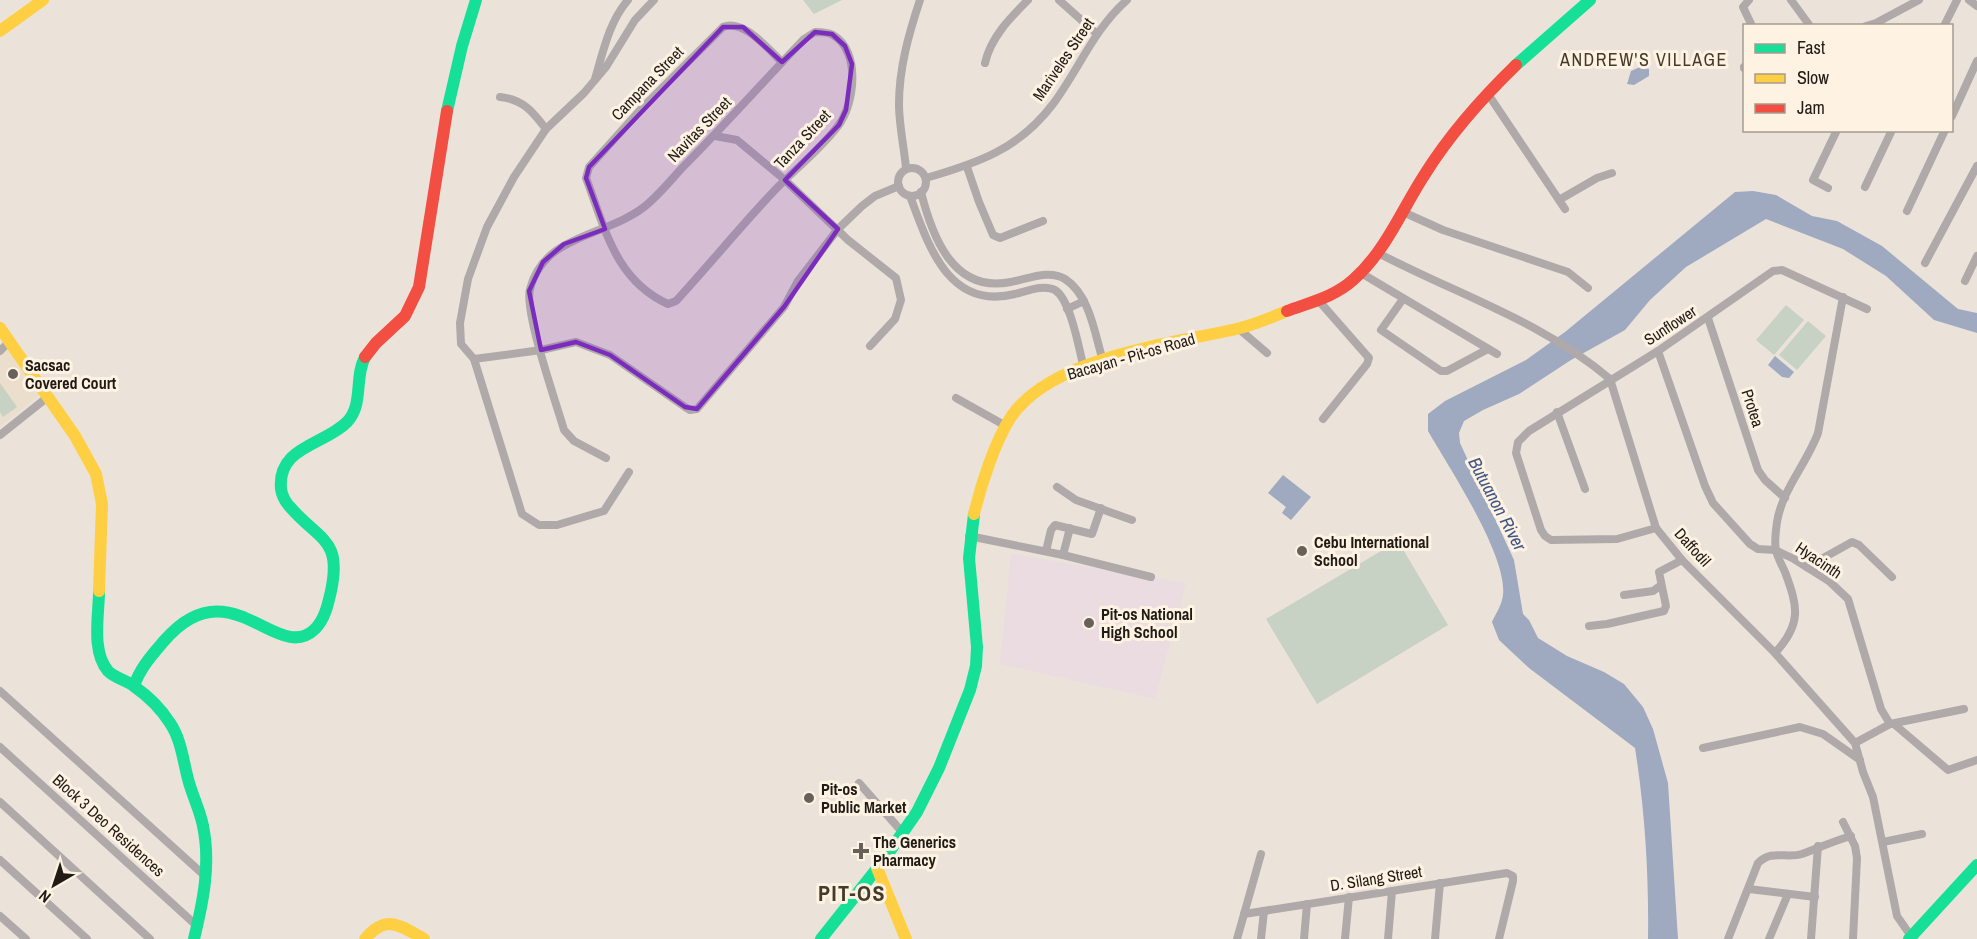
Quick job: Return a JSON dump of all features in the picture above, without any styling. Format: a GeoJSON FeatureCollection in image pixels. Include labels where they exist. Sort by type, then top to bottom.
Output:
{"type":"FeatureCollection","features":[{"type":"Feature","properties":{"kind":"street"},"geometry":{"type":"LineString","coordinates":[[0,31],[43,0]]}},
{"type":"Feature","properties":{"kind":"street"},"geometry":{"type":"LineString","coordinates":[[134,686],[136,678],[153,654],[178,626],[195,615],[207,612],[231,613],[262,628],[291,637],[306,634],[321,621],[327,604],[334,555],[321,533],[288,507],[282,496],[281,477],[287,465],[301,449],[333,434],[351,418],[357,400],[365,357],[406,315],[419,289],[440,144],[468,23],[476,0]]}},
{"type":"Feature","properties":{"kind":"street"},"geometry":{"type":"LineString","coordinates":[[594,82],[607,39],[620,9],[627,0]]}},
{"type":"Feature","properties":{"kind":"street"},"geometry":{"type":"LineString","coordinates":[[629,472],[604,511],[557,525],[539,525],[522,514],[474,359],[461,344],[460,323],[468,279],[487,227],[514,177],[546,129],[594,82],[635,20],[654,0]]}},
{"type":"Feature","properties":{"kind":"street"},"geometry":{"type":"LineString","coordinates":[[906,168],[899,105],[901,75],[908,39],[920,0]]}},
{"type":"Feature","properties":{"kind":"street"},"geometry":{"type":"LineString","coordinates":[[985,63],[988,48],[1012,16],[1028,0]]}},
{"type":"Feature","properties":{"kind":"street"},"geometry":{"type":"LineString","coordinates":[[1059,0],[1097,34]]}},
{"type":"Feature","properties":{"kind":"street","name":"Mariveles Street"},"geometry":{"type":"LineString","coordinates":[[926,178],[991,156],[1012,143],[1034,124],[1053,104],[1097,34],[1127,0]]}},
{"type":"Feature","properties":{"kind":"street","name":"Bacayan - Pit-os Road"},"geometry":{"type":"LineString","coordinates":[[821,939],[877,868],[919,809],[972,686],[977,658],[969,572],[969,536],[973,513],[982,486],[1006,426],[1018,406],[1036,389],[1061,376],[1103,361],[1175,341],[1239,328],[1319,301],[1336,292],[1361,273],[1378,253],[1435,159],[1488,94],[1528,52],[1590,0]]}},
{"type":"Feature","properties":{"kind":"street"},"geometry":{"type":"LineString","coordinates":[[1749,0],[1743,7],[1751,24]]}},
{"type":"Feature","properties":{"kind":"street"},"geometry":{"type":"LineString","coordinates":[[1791,0],[1809,24]]}},
{"type":"Feature","properties":{"kind":"street"},"geometry":{"type":"LineString","coordinates":[[1877,24],[1918,0]]}},
{"type":"Feature","properties":{"kind":"street"},"geometry":{"type":"LineString","coordinates":[[1945,24],[1957,0]]}},
{"type":"Feature","properties":{"kind":"street"},"geometry":{"type":"LineString","coordinates":[[1969,0],[1977,6]]}},
{"type":"Feature","properties":{"kind":"street","name":"Campana Street"},"geometry":{"type":"LineString","coordinates":[[773,191],[673,304],[668,304],[632,280],[620,263],[586,178],[589,167],[643,107],[723,27],[730,24],[743,27],[782,62]]}},
{"type":"Feature","properties":{"kind":"street","name":"Tanza Street"},"geometry":{"type":"LineString","coordinates":[[773,191],[839,125],[846,110],[852,84],[852,64],[845,46],[832,34],[815,32],[804,39]]}},
{"type":"Feature","properties":{"kind":"street","name":"Navitas Street"},"geometry":{"type":"LineString","coordinates":[[606,458],[574,441],[564,430],[532,321],[530,291],[535,276],[543,262],[564,244],[605,229],[644,207],[729,122],[804,39]]}},
{"type":"Feature","properties":{"kind":"street"},"geometry":{"type":"LineString","coordinates":[[1953,114],[1977,61]]}},
{"type":"Feature","properties":{"kind":"street"},"geometry":{"type":"LineString","coordinates":[[1488,94],[1565,209]]}},
{"type":"Feature","properties":{"kind":"street"},"geometry":{"type":"LineString","coordinates":[[500,97],[524,104],[546,129]]}},
{"type":"Feature","properties":{"kind":"street"},"geometry":{"type":"LineString","coordinates":[[729,122],[737,140],[785,180],[848,240],[896,278],[901,300],[895,319],[870,346]]}},
{"type":"Feature","properties":{"kind":"street"},"geometry":{"type":"LineString","coordinates":[[1828,188],[1813,180],[1836,132]]}},
{"type":"Feature","properties":{"kind":"street"},"geometry":{"type":"LineString","coordinates":[[1865,187],[1891,132]]}},
{"type":"Feature","properties":{"kind":"street"},"geometry":{"type":"LineString","coordinates":[[1908,211],[1944,132]]}},
{"type":"Feature","properties":{"kind":"street"},"geometry":{"type":"LineString","coordinates":[[715,136],[737,140]]}},
{"type":"Feature","properties":{"kind":"street"},"geometry":{"type":"LineString","coordinates":[[967,166],[993,235],[1000,238],[1043,221]]}},
{"type":"Feature","properties":{"kind":"street"},"geometry":{"type":"LineString","coordinates":[[1925,263],[1977,166]]}},
{"type":"Feature","properties":{"kind":"street"},"geometry":{"type":"LineString","coordinates":[[913,167],[921,170],[926,178],[926,185],[921,192],[910,196],[903,193],[898,186],[899,176],[906,168],[913,167]]}},
{"type":"Feature","properties":{"kind":"street"},"geometry":{"type":"LineString","coordinates":[[1559,200],[1597,178],[1612,173]]}},
{"type":"Feature","properties":{"kind":"street"},"geometry":{"type":"LineString","coordinates":[[474,359],[542,350],[576,342],[610,355],[684,407],[690,410],[697,409],[784,307],[798,281],[838,229],[862,206],[876,196],[898,186]]}},
{"type":"Feature","properties":{"kind":"street"},"geometry":{"type":"LineString","coordinates":[[921,192],[928,221],[939,245],[955,266],[970,277],[981,282],[1008,283],[1049,274],[1063,278],[1074,287],[1084,301],[1103,361]]}},
{"type":"Feature","properties":{"kind":"street"},"geometry":{"type":"LineString","coordinates":[[910,196],[930,250],[946,274],[970,290],[988,296],[1005,296],[1044,288],[1055,290],[1062,297],[1067,309],[1084,368]]}},
{"type":"Feature","properties":{"kind":"street"},"geometry":{"type":"LineString","coordinates":[[1403,212],[1443,230],[1568,272],[1588,288]]}},
{"type":"Feature","properties":{"kind":"street"},"geometry":{"type":"LineString","coordinates":[[930,250],[939,245]]}},
{"type":"Feature","properties":{"kind":"street"},"geometry":{"type":"LineString","coordinates":[[1378,253],[1418,274],[1509,314],[1552,338],[1592,364],[1610,379]]}},
{"type":"Feature","properties":{"kind":"street"},"geometry":{"type":"LineString","coordinates":[[1965,281],[1977,256]]}},
{"type":"Feature","properties":{"kind":"street","name":"Sunflower"},"geometry":{"type":"LineString","coordinates":[[1656,528],[1617,539],[1551,540],[1541,530],[1516,453],[1518,442],[1529,431],[1557,412],[1658,351],[1773,271],[1782,270],[1867,309]]}},
{"type":"Feature","properties":{"kind":"street"},"geometry":{"type":"LineString","coordinates":[[1361,273],[1497,354]]}},
{"type":"Feature","properties":{"kind":"street"},"geometry":{"type":"LineString","coordinates":[[1776,652],[1788,639],[1794,628],[1796,616],[1792,593],[1775,550],[1777,521],[1785,498],[1818,434],[1843,297]]}},
{"type":"Feature","properties":{"kind":"street"},"geometry":{"type":"LineString","coordinates":[[1403,299],[1381,330],[1441,371],[1447,371],[1488,349]]}},
{"type":"Feature","properties":{"kind":"street"},"geometry":{"type":"LineString","coordinates":[[1067,309],[1084,301]]}},
{"type":"Feature","properties":{"kind":"street"},"geometry":{"type":"LineString","coordinates":[[1319,301],[1369,358],[1367,364],[1323,419]]}},
{"type":"Feature","properties":{"kind":"street","name":"Protea"},"geometry":{"type":"LineString","coordinates":[[1708,318],[1758,470],[1769,485],[1785,498]]}},
{"type":"Feature","properties":{"kind":"street"},"geometry":{"type":"LineString","coordinates":[[0,328],[49,396],[96,474],[102,504],[98,637],[100,654],[106,668],[117,678],[134,686],[166,717],[176,735],[203,825],[206,876],[194,939]]}},
{"type":"Feature","properties":{"kind":"street"},"geometry":{"type":"LineString","coordinates":[[1239,328],[1267,353]]}},
{"type":"Feature","properties":{"kind":"street"},"geometry":{"type":"LineString","coordinates":[[0,351],[10,341]]}},
{"type":"Feature","properties":{"kind":"street","name":"Hyacinth"},"geometry":{"type":"LineString","coordinates":[[1658,351],[1713,503],[1750,544],[1758,549],[1775,550],[1807,567],[1829,581],[1848,599],[1881,709],[1892,724],[1948,770],[1977,760]]}},
{"type":"Feature","properties":{"kind":"street","name":"Daffodil"},"geometry":{"type":"LineString","coordinates":[[1610,379],[1656,528],[1682,560],[1776,652],[1855,742],[1873,797],[1897,916],[1911,938]]}},
{"type":"Feature","properties":{"kind":"street"},"geometry":{"type":"LineString","coordinates":[[0,435],[49,396]]}},
{"type":"Feature","properties":{"kind":"street"},"geometry":{"type":"LineString","coordinates":[[956,398],[1006,426]]}},
{"type":"Feature","properties":{"kind":"street"},"geometry":{"type":"LineString","coordinates":[[1557,412],[1585,489]]}},
{"type":"Feature","properties":{"kind":"street"},"geometry":{"type":"LineString","coordinates":[[1057,487],[1076,500],[1132,520]]}},
{"type":"Feature","properties":{"kind":"street"},"geometry":{"type":"LineString","coordinates":[[1046,551],[1050,530],[1055,525],[1092,534],[1101,508]]}},
{"type":"Feature","properties":{"kind":"street"},"geometry":{"type":"LineString","coordinates":[[1063,555],[1070,528]]}},
{"type":"Feature","properties":{"kind":"street"},"geometry":{"type":"LineString","coordinates":[[969,536],[1046,551],[1151,577]]}},
{"type":"Feature","properties":{"kind":"street"},"geometry":{"type":"LineString","coordinates":[[1807,567],[1852,542],[1859,545],[1892,577]]}},
{"type":"Feature","properties":{"kind":"street"},"geometry":{"type":"LineString","coordinates":[[1589,626],[1664,611],[1666,606],[1660,586],[1659,572],[1682,560]]}},
{"type":"Feature","properties":{"kind":"street"},"geometry":{"type":"LineString","coordinates":[[1624,594],[1653,591],[1660,586]]}},
{"type":"Feature","properties":{"kind":"street"},"geometry":{"type":"LineString","coordinates":[[0,691],[206,876]]}},
{"type":"Feature","properties":{"kind":"street"},"geometry":{"type":"LineString","coordinates":[[1855,742],[1892,724],[1964,709]]}},
{"type":"Feature","properties":{"kind":"street"},"geometry":{"type":"LineString","coordinates":[[1703,748],[1800,727],[1823,734],[1860,760]]}},
{"type":"Feature","properties":{"kind":"street","name":"Block 3 Deo Residences"},"geometry":{"type":"LineString","coordinates":[[0,747],[197,926]]}},
{"type":"Feature","properties":{"kind":"street"},"geometry":{"type":"LineString","coordinates":[[859,783],[903,833]]}},
{"type":"Feature","properties":{"kind":"street"},"geometry":{"type":"LineString","coordinates":[[0,802],[150,939]]}},
{"type":"Feature","properties":{"kind":"street"},"geometry":{"type":"LineString","coordinates":[[1843,822],[1855,846],[1857,858],[1853,939]]}},
{"type":"Feature","properties":{"kind":"street"},"geometry":{"type":"LineString","coordinates":[[1883,842],[1922,834]]}},
{"type":"Feature","properties":{"kind":"street"},"geometry":{"type":"LineString","coordinates":[[1728,939],[1758,863],[1764,857],[1772,854],[1800,854],[1851,836]]}},
{"type":"Feature","properties":{"kind":"street"},"geometry":{"type":"LineString","coordinates":[[1811,939],[1818,846]]}},
{"type":"Feature","properties":{"kind":"street"},"geometry":{"type":"LineString","coordinates":[[1237,939],[1261,854]]}},
{"type":"Feature","properties":{"kind":"street"},"geometry":{"type":"LineString","coordinates":[[0,860],[87,939]]}},
{"type":"Feature","properties":{"kind":"street"},"geometry":{"type":"LineString","coordinates":[[1911,938],[1977,865]]}},
{"type":"Feature","properties":{"kind":"street"},"geometry":{"type":"LineString","coordinates":[[877,868],[906,939]]}},
{"type":"Feature","properties":{"kind":"street","name":"D. Silang Street"},"geometry":{"type":"LineString","coordinates":[[1244,914],[1507,873],[1513,876],[1499,939]]}},
{"type":"Feature","properties":{"kind":"street"},"geometry":{"type":"LineString","coordinates":[[1435,939],[1440,883]]}},
{"type":"Feature","properties":{"kind":"street"},"geometry":{"type":"LineString","coordinates":[[1749,888],[1815,897]]}},
{"type":"Feature","properties":{"kind":"street"},"geometry":{"type":"LineString","coordinates":[[1388,939],[1392,891]]}},
{"type":"Feature","properties":{"kind":"street"},"geometry":{"type":"LineString","coordinates":[[1769,939],[1788,894]]}},
{"type":"Feature","properties":{"kind":"street"},"geometry":{"type":"LineString","coordinates":[[1345,939],[1349,897]]}},
{"type":"Feature","properties":{"kind":"street"},"geometry":{"type":"LineString","coordinates":[[1304,939],[1307,904]]}},
{"type":"Feature","properties":{"kind":"street"},"geometry":{"type":"LineString","coordinates":[[1261,939],[1264,911]]}},
{"type":"Feature","properties":{"kind":"street"},"geometry":{"type":"LineString","coordinates":[[0,916],[26,939]]}},
{"type":"Feature","properties":{"kind":"street"},"geometry":{"type":"LineString","coordinates":[[365,939],[370,932],[386,923],[396,924],[424,939]]}},
{"type":"Feature","properties":{"kind":"highlighted area"},"geometry":{"type":"Polygon","coordinates":[[[723,27],[743,27],[782,62],[815,32],[832,34],[845,46],[852,64],[846,110],[839,125],[785,180],[838,229],[784,307],[697,409],[685,407],[610,355],[576,342],[541,350],[529,291],[543,262],[564,244],[605,229],[586,178],[589,167],[723,27]]]}},
{"type":"Feature","properties":{"kind":"shaded area"},"geometry":{"type":"Polygon","coordinates":[[[803,0],[842,0],[814,14],[803,0]]]}},
{"type":"Feature","properties":{"kind":"shaded area"},"geometry":{"type":"Polygon","coordinates":[[[1786,305],[1804,320],[1774,355],[1756,340],[1786,305]]]}},
{"type":"Feature","properties":{"kind":"shaded area"},"geometry":{"type":"Polygon","coordinates":[[[1808,321],[1826,336],[1797,370],[1779,355],[1808,321]]]}},
{"type":"Feature","properties":{"kind":"shaded area"},"geometry":{"type":"Polygon","coordinates":[[[9,347],[42,393],[0,427],[0,355],[9,347]]]}},
{"type":"Feature","properties":{"kind":"shaded area"},"geometry":{"type":"Polygon","coordinates":[[[0,383],[17,407],[3,417],[0,412],[0,383]]]}},
{"type":"Feature","properties":{"kind":"shaded area"},"geometry":{"type":"Polygon","coordinates":[[[1398,541],[1448,625],[1317,704],[1266,619],[1398,541]]]}},
{"type":"Feature","properties":{"kind":"shaded area","name":"Pit-os National High School"},"geometry":{"type":"Polygon","coordinates":[[[1011,554],[1186,583],[1155,699],[1000,664],[1011,554]]]}},
{"type":"Feature","properties":{"kind":"water"},"geometry":{"type":"Polygon","coordinates":[[[1642,66],[1649,69],[1649,76],[1634,85],[1627,84],[1631,71],[1642,66]]]}},
{"type":"Feature","properties":{"kind":"water"},"geometry":{"type":"Polygon","coordinates":[[[1753,191],[1776,195],[1812,216],[1837,221],[1882,246],[1958,309],[1977,313],[1977,333],[1934,320],[1886,276],[1843,249],[1766,219],[1686,267],[1650,300],[1625,330],[1571,360],[1519,394],[1464,421],[1459,433],[1460,443],[1514,560],[1523,614],[1529,620],[1538,638],[1567,656],[1604,672],[1624,684],[1643,707],[1653,729],[1668,783],[1678,939],[1648,939],[1646,843],[1635,748],[1529,668],[1499,640],[1492,622],[1502,600],[1503,584],[1498,563],[1477,515],[1428,431],[1428,414],[1445,401],[1526,360],[1565,332],[1735,192],[1753,191]]]}},
{"type":"Feature","properties":{"kind":"water"},"geometry":{"type":"Polygon","coordinates":[[[1775,356],[1794,372],[1789,378],[1782,377],[1768,365],[1775,356]]]}},
{"type":"Feature","properties":{"kind":"water"},"geometry":{"type":"Polygon","coordinates":[[[1283,475],[1311,497],[1291,520],[1282,513],[1286,507],[1268,493],[1283,475]]]}},
{"type":"Feature","properties":{"kind":"traffic: fast"},"geometry":{"type":"LineString","coordinates":[[447,111],[462,46],[476,0]]}},
{"type":"Feature","properties":{"kind":"traffic: fast"},"geometry":{"type":"LineString","coordinates":[[1516,65],[1590,0]]}},
{"type":"Feature","properties":{"kind":"traffic: fast"},"geometry":{"type":"LineString","coordinates":[[134,686],[143,668],[164,641],[188,620],[210,612],[231,613],[285,636],[300,637],[315,629],[321,621],[326,611],[334,574],[331,551],[326,542],[286,502],[281,489],[282,475],[294,455],[338,430],[352,415],[365,357]]}},
{"type":"Feature","properties":{"kind":"traffic: fast"},"geometry":{"type":"LineString","coordinates":[[821,939],[883,861],[917,812],[939,768],[970,690],[976,666],[977,647],[969,558],[974,514]]}},
{"type":"Feature","properties":{"kind":"traffic: fast"},"geometry":{"type":"LineString","coordinates":[[99,591],[98,643],[103,663],[111,674],[132,685],[149,699],[174,729],[202,820],[206,869],[194,939]]}},
{"type":"Feature","properties":{"kind":"traffic: fast"},"geometry":{"type":"LineString","coordinates":[[1909,939],[1977,865]]}},
{"type":"Feature","properties":{"kind":"traffic: slow"},"geometry":{"type":"LineString","coordinates":[[0,31],[43,0]]}},
{"type":"Feature","properties":{"kind":"traffic: slow"},"geometry":{"type":"LineString","coordinates":[[974,514],[989,464],[1005,427],[1029,397],[1054,380],[1114,356],[1243,327],[1287,311]]}},
{"type":"Feature","properties":{"kind":"traffic: slow"},"geometry":{"type":"LineString","coordinates":[[0,328],[75,436],[96,474],[102,504],[99,591]]}},
{"type":"Feature","properties":{"kind":"traffic: slow"},"geometry":{"type":"LineString","coordinates":[[877,868],[906,939]]}},
{"type":"Feature","properties":{"kind":"traffic: slow"},"geometry":{"type":"LineString","coordinates":[[365,939],[380,926],[387,924],[400,926],[424,939]]}},
{"type":"Feature","properties":{"kind":"traffic: jam"},"geometry":{"type":"LineString","coordinates":[[1287,311],[1338,291],[1365,269],[1384,243],[1445,145],[1479,103],[1516,65]]}},
{"type":"Feature","properties":{"kind":"traffic: jam"},"geometry":{"type":"LineString","coordinates":[[365,357],[376,343],[405,316],[419,287],[447,111]]}},
{"type":"Feature","properties":{"kind":"place","name":"Sacsac Covered Court"},"geometry":{"type":"Point","coordinates":[13,374]}},
{"type":"Feature","properties":{"kind":"place","name":"Cebu International School"},"geometry":{"type":"Point","coordinates":[1302,551]}},
{"type":"Feature","properties":{"kind":"place","name":"Pit-os National High School"},"geometry":{"type":"Point","coordinates":[1089,623]}},
{"type":"Feature","properties":{"kind":"place","name":"Pit-os Public Market"},"geometry":{"type":"Point","coordinates":[809,798]}},
{"type":"Feature","properties":{"kind":"place","name":"The Generics Pharmacy"},"geometry":{"type":"Point","coordinates":[861,851]}},
{"type":"Feature","properties":{"kind":"district","name":"ANDREW'S VILLAGE"},"geometry":{"type":"Point","coordinates":[1644,60]}},
{"type":"Feature","properties":{"kind":"district","name":"PIT-OS"},"geometry":{"type":"Point","coordinates":[852,893]}},
{"type":"Feature","properties":{"kind":"water label","name":"Butuanon River"},"geometry":{"type":"Point","coordinates":[1497,504]}}]}
